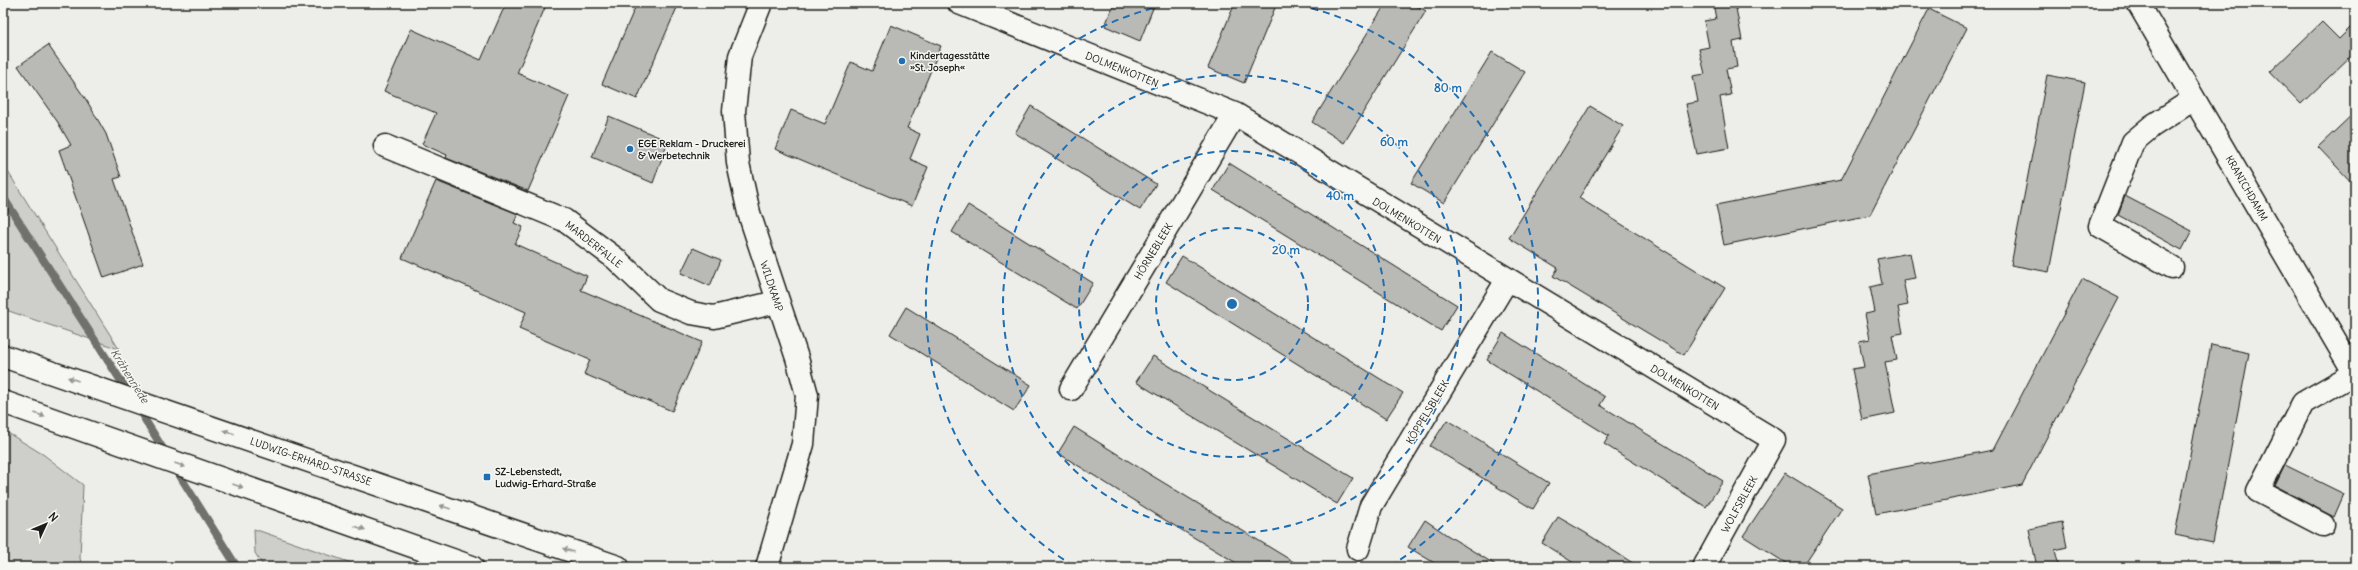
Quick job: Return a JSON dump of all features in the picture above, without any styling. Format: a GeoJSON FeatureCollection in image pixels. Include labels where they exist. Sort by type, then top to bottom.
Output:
{"type":"FeatureCollection","features":[{"type":"Feature","properties":{"kind":"street","name":"WILDKAMP"},"geometry":{"type":"LineString","coordinates":[[761,3],[740,56],[734,111],[738,163],[749,213],[777,302],[797,358],[807,394],[803,444],[767,567]]}},
{"type":"Feature","properties":{"kind":"street","name":"DOLMENKOTTEN"},"geometry":{"type":"LineString","coordinates":[[959,3],[1235,114],[1507,280],[1774,440]]}},
{"type":"Feature","properties":{"kind":"street","name":"KRANICHDAMM"},"geometry":{"type":"LineString","coordinates":[[2138,3],[2355,374]]}},
{"type":"Feature","properties":{"kind":"street"},"geometry":{"type":"LineString","coordinates":[[2172,267],[2100,226],[2133,142],[2152,126],[2194,99]]}},
{"type":"Feature","properties":{"kind":"street","name":"HÖRNEBLEEK"},"geometry":{"type":"LineString","coordinates":[[1071,389],[1235,114]]}},
{"type":"Feature","properties":{"kind":"street","name":"MARDERFALLE"},"geometry":{"type":"LineString","coordinates":[[384,146],[564,220],[616,259],[659,300],[690,313],[714,317],[777,302]]}},
{"type":"Feature","properties":{"kind":"street","name":"KÖPPELSBLEEK"},"geometry":{"type":"LineString","coordinates":[[1358,549],[1371,506],[1507,280]]}},
{"type":"Feature","properties":{"kind":"street","name":"LUDWIG-ERHARD-STRASSE"},"geometry":{"type":"LineString","coordinates":[[3,356],[618,567]]}},
{"type":"Feature","properties":{"kind":"street"},"geometry":{"type":"LineString","coordinates":[[2323,524],[2258,491],[2303,403],[2355,374]]}},
{"type":"Feature","properties":{"kind":"street"},"geometry":{"type":"LineString","coordinates":[[3,402],[201,473],[472,567]]}},
{"type":"Feature","properties":{"kind":"street","name":"WOLFSBLEEK"},"geometry":{"type":"LineString","coordinates":[[1704,567],[1774,440]]}},
{"type":"Feature","properties":{"kind":"shaded area"},"geometry":{"type":"Polygon","coordinates":[[[3,164],[119,349],[3,309],[3,164]]]}},
{"type":"Feature","properties":{"kind":"shaded area"},"geometry":{"type":"Polygon","coordinates":[[[3,430],[44,455],[83,485],[80,558],[82,567],[3,567],[3,430]]]}},
{"type":"Feature","properties":{"kind":"shaded area"},"geometry":{"type":"Polygon","coordinates":[[[254,529],[363,567],[264,567],[255,553],[254,529]]]}},
{"type":"Feature","properties":{"kind":"building"},"geometry":{"type":"Polygon","coordinates":[[[506,3],[547,3],[517,73],[569,96],[528,191],[446,158],[447,155],[422,144],[436,113],[384,91],[411,29],[481,60],[506,3]]]}},
{"type":"Feature","properties":{"kind":"building"},"geometry":{"type":"Polygon","coordinates":[[[637,3],[679,3],[637,99],[602,84],[637,3]]]}},
{"type":"Feature","properties":{"kind":"building"},"geometry":{"type":"Polygon","coordinates":[[[1114,3],[1155,3],[1140,41],[1105,26],[1114,3]]]}},
{"type":"Feature","properties":{"kind":"building"},"geometry":{"type":"Polygon","coordinates":[[[1235,3],[1277,3],[1244,83],[1208,68],[1235,3]]]}},
{"type":"Feature","properties":{"kind":"building"},"geometry":{"type":"Polygon","coordinates":[[[1386,3],[1412,3],[1426,11],[1344,143],[1312,122],[1386,3]]]}},
{"type":"Feature","properties":{"kind":"building"},"geometry":{"type":"Polygon","coordinates":[[[1713,3],[1735,3],[1742,40],[1733,42],[1737,67],[1726,69],[1731,95],[1720,97],[1729,148],[1697,154],[1686,104],[1698,102],[1693,76],[1705,74],[1699,49],[1709,47],[1704,21],[1716,19],[1713,3]]]}},
{"type":"Feature","properties":{"kind":"building"},"geometry":{"type":"Polygon","coordinates":[[[1929,9],[1967,28],[1870,215],[1724,245],[1716,205],[1841,180],[1929,9]]]}},
{"type":"Feature","properties":{"kind":"building"},"geometry":{"type":"Polygon","coordinates":[[[2322,22],[2339,39],[2355,23],[2355,52],[2301,104],[2270,72],[2322,22]]]}},
{"type":"Feature","properties":{"kind":"building"},"geometry":{"type":"Polygon","coordinates":[[[891,25],[941,46],[907,128],[920,134],[910,159],[928,167],[912,206],[775,149],[791,110],[825,124],[851,62],[872,71],[891,25]]]}},
{"type":"Feature","properties":{"kind":"building"},"geometry":{"type":"Polygon","coordinates":[[[48,45],[87,101],[106,134],[121,177],[114,179],[143,264],[104,278],[59,150],[71,145],[57,121],[18,66],[48,45]]]}},
{"type":"Feature","properties":{"kind":"building"},"geometry":{"type":"Polygon","coordinates":[[[1492,52],[1525,72],[1444,203],[1411,183],[1492,52]]]}},
{"type":"Feature","properties":{"kind":"building"},"geometry":{"type":"Polygon","coordinates":[[[2047,75],[2085,82],[2049,272],[2011,265],[2047,75]]]}},
{"type":"Feature","properties":{"kind":"building"},"geometry":{"type":"Polygon","coordinates":[[[1031,106],[1156,184],[1140,210],[1015,133],[1031,106]]]}},
{"type":"Feature","properties":{"kind":"building"},"geometry":{"type":"Polygon","coordinates":[[[1590,106],[1623,126],[1579,198],[1725,288],[1684,355],[1553,276],[1558,268],[1509,238],[1590,106]]]}},
{"type":"Feature","properties":{"kind":"building"},"geometry":{"type":"Polygon","coordinates":[[[2355,112],[2355,186],[2318,147],[2355,112]]]}},
{"type":"Feature","properties":{"kind":"building","name":"EGE Reklam - Druckerei & Werbetechnik"},"geometry":{"type":"Polygon","coordinates":[[[609,116],[668,141],[653,183],[592,157],[609,116]]]}},
{"type":"Feature","properties":{"kind":"building"},"geometry":{"type":"Polygon","coordinates":[[[1229,163],[1457,305],[1441,331],[1213,190],[1229,163]]]}},
{"type":"Feature","properties":{"kind":"building"},"geometry":{"type":"Polygon","coordinates":[[[436,181],[518,214],[514,223],[523,227],[515,244],[587,276],[581,290],[702,342],[672,411],[584,374],[590,360],[519,329],[526,312],[402,258],[436,181]]]}},
{"type":"Feature","properties":{"kind":"building"},"geometry":{"type":"Polygon","coordinates":[[[2125,196],[2192,231],[2182,250],[2118,215],[2125,196]]]}},
{"type":"Feature","properties":{"kind":"building"},"geometry":{"type":"Polygon","coordinates":[[[968,205],[1093,283],[1077,309],[952,232],[968,205]]]}},
{"type":"Feature","properties":{"kind":"building"},"geometry":{"type":"Polygon","coordinates":[[[693,248],[721,260],[710,286],[681,273],[693,248]]]}},
{"type":"Feature","properties":{"kind":"building"},"geometry":{"type":"Polygon","coordinates":[[[1910,253],[1915,278],[1903,280],[1908,305],[1898,307],[1903,333],[1892,335],[1897,360],[1885,362],[1895,413],[1862,420],[1852,369],[1864,367],[1859,341],[1870,339],[1865,314],[1875,312],[1870,287],[1882,284],[1877,259],[1910,253]]]}},
{"type":"Feature","properties":{"kind":"building"},"geometry":{"type":"Polygon","coordinates":[[[1182,256],[1403,393],[1386,419],[1166,282],[1182,256]]]}},
{"type":"Feature","properties":{"kind":"building"},"geometry":{"type":"Polygon","coordinates":[[[2082,279],[2119,298],[2022,485],[1876,514],[1868,474],[1993,450],[2082,279]]]}},
{"type":"Feature","properties":{"kind":"building"},"geometry":{"type":"Polygon","coordinates":[[[906,307],[1031,385],[1014,411],[890,334],[906,307]]]}},
{"type":"Feature","properties":{"kind":"building"},"geometry":{"type":"Polygon","coordinates":[[[1503,333],[1605,397],[1600,405],[1723,481],[1706,507],[1604,444],[1609,436],[1487,360],[1503,333]]]}},
{"type":"Feature","properties":{"kind":"building"},"geometry":{"type":"Polygon","coordinates":[[[2211,345],[2249,353],[2213,543],[2175,535],[2211,345]]]}},
{"type":"Feature","properties":{"kind":"building"},"geometry":{"type":"Polygon","coordinates":[[[1153,356],[1353,478],[1337,504],[1136,382],[1153,356]]]}},
{"type":"Feature","properties":{"kind":"building"},"geometry":{"type":"Polygon","coordinates":[[[1447,420],[1549,483],[1533,509],[1430,446],[1447,420]]]}},
{"type":"Feature","properties":{"kind":"building"},"geometry":{"type":"Polygon","coordinates":[[[1074,427],[1302,567],[1243,567],[1160,517],[1058,453],[1074,427]]]}},
{"type":"Feature","properties":{"kind":"building"},"geometry":{"type":"Polygon","coordinates":[[[2285,465],[2344,494],[2334,517],[2275,486],[2285,465]]]}},
{"type":"Feature","properties":{"kind":"building"},"geometry":{"type":"Polygon","coordinates":[[[1785,473],[1842,508],[1803,567],[1792,567],[1743,536],[1785,473]]]}},
{"type":"Feature","properties":{"kind":"building"},"geometry":{"type":"Polygon","coordinates":[[[1558,517],[1639,567],[1580,567],[1542,543],[1558,517]]]}},
{"type":"Feature","properties":{"kind":"building"},"geometry":{"type":"Polygon","coordinates":[[[1425,520],[1499,567],[1441,567],[1408,547],[1425,520]]]}},
{"type":"Feature","properties":{"kind":"building"},"geometry":{"type":"Polygon","coordinates":[[[2062,522],[2067,547],[2055,550],[2059,567],[2037,567],[2029,529],[2062,522]]]}},
{"type":"Feature","properties":{"kind":"waterway","name":"Krähenriede"},"geometry":{"type":"LineString","coordinates":[[3,197],[130,395]]}},
{"type":"Feature","properties":{"kind":"waterway","name":"Krähenriede"},"geometry":{"type":"LineString","coordinates":[[137,407],[167,455]]}},
{"type":"Feature","properties":{"kind":"waterway","name":"Krähenriede"},"geometry":{"type":"LineString","coordinates":[[175,468],[237,567]]}},
{"type":"Feature","properties":{"kind":"place","name":"Kindertagesstätte »St. Joseph«"},"geometry":{"type":"Point","coordinates":[902,61]}},
{"type":"Feature","properties":{"kind":"place","name":"EGE Reklam - Druckerei & Werbetechnik"},"geometry":{"type":"Point","coordinates":[630,149]}},
{"type":"Feature","properties":{"kind":"place","name":"SZ-Lebenstedt, Ludwig-Erhard-Straße"},"geometry":{"type":"Point","coordinates":[487,477]}}]}
